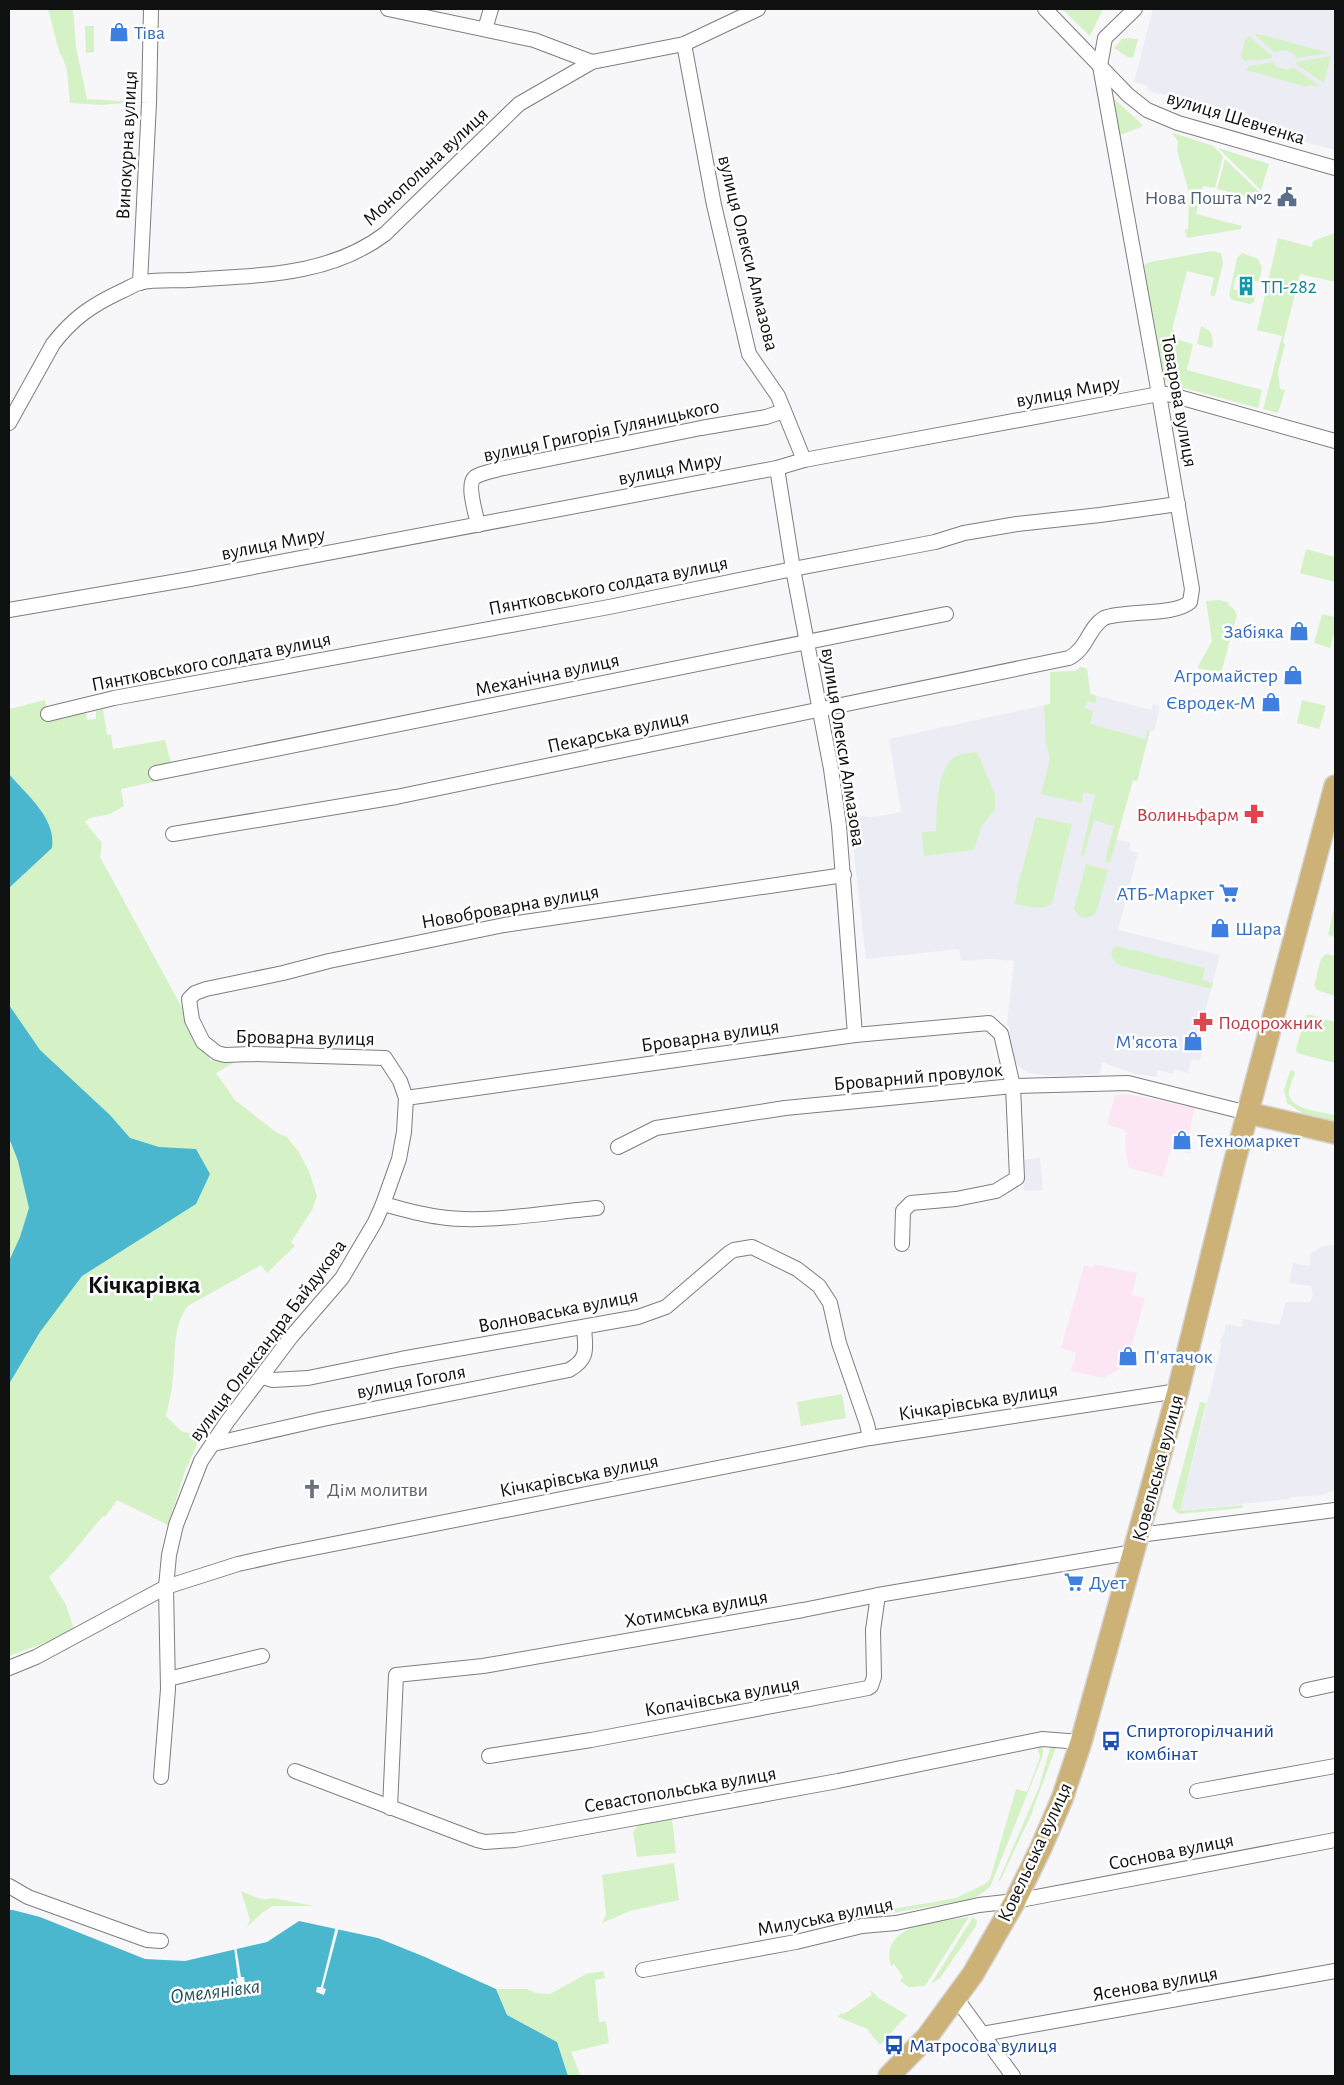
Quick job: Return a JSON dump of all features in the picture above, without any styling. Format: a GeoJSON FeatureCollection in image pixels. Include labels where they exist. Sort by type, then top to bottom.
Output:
{"type":"FeatureCollection","features":[{"type":"Feature","properties":{"kind":"main road","name":"Ковельська вулиця"},"geometry":{"type":"LineString","coordinates":[[889,2076],[927,2037],[973,1974],[1015,1901],[1062,1799],[1081,1742],[1178,1391],[1248,1113],[1335,786]]}},
{"type":"Feature","properties":{"kind":"main road"},"geometry":{"type":"LineString","coordinates":[[1248,1113],[1335,1133]]}},
{"type":"Feature","properties":{"kind":"street","name":"Винокурна вулиця"},"geometry":{"type":"LineString","coordinates":[[140,283],[149,103],[151,9]]}},
{"type":"Feature","properties":{"kind":"street"},"geometry":{"type":"LineString","coordinates":[[388,9],[534,40],[592,62]]}},
{"type":"Feature","properties":{"kind":"street"},"geometry":{"type":"LineString","coordinates":[[485,29],[491,9]]}},
{"type":"Feature","properties":{"kind":"street","name":"Монопольна вулиця"},"geometry":{"type":"LineString","coordinates":[[10,418],[60,334],[83,312],[104,299],[140,283],[298,271],[345,258],[374,243],[385,234],[519,104],[592,62],[684,44],[758,9]]}},
{"type":"Feature","properties":{"kind":"street","name":"вулиця Шевченка"},"geometry":{"type":"LineString","coordinates":[[1045,9],[1138,104],[1162,117],[1335,168]]}},
{"type":"Feature","properties":{"kind":"street"},"geometry":{"type":"LineString","coordinates":[[1100,66],[1105,38],[1135,9]]}},
{"type":"Feature","properties":{"kind":"street","name":"вулиця Олекси Алмазова"},"geometry":{"type":"LineString","coordinates":[[684,44],[714,205],[749,354],[778,396],[804,460]]}},
{"type":"Feature","properties":{"kind":"street","name":"Товарова вулиця"},"geometry":{"type":"LineString","coordinates":[[1069,658],[1080,651],[1097,624],[1104,618],[1182,607],[1190,602],[1192,589],[1100,66]]}},
{"type":"Feature","properties":{"kind":"street","name":"вулиця Миру"},"geometry":{"type":"LineString","coordinates":[[9,610],[190,579],[777,468],[804,460],[1159,394],[1168,394],[1335,441]]}},
{"type":"Feature","properties":{"kind":"street","name":"вулиця Григорія Гуляницького"},"geometry":{"type":"LineString","coordinates":[[478,524],[471,490],[471,484],[476,476],[499,469],[700,428],[766,417],[784,411]]}},
{"type":"Feature","properties":{"kind":"street","name":"вулиця Олекси Алмазова"},"geometry":{"type":"LineString","coordinates":[[777,468],[793,569],[831,769],[844,875],[856,1035]]}},
{"type":"Feature","properties":{"kind":"street","name":"Пянтковського солдата вулиця"},"geometry":{"type":"LineString","coordinates":[[48,714],[114,698],[609,607],[1017,524],[1178,504]]}},
{"type":"Feature","properties":{"kind":"street","name":"Механічна вулиця"},"geometry":{"type":"LineString","coordinates":[[156,774],[946,614]]}},
{"type":"Feature","properties":{"kind":"street","name":"Пекарська вулиця"},"geometry":{"type":"LineString","coordinates":[[173,834],[396,797],[820,711],[1069,658]]}},
{"type":"Feature","properties":{"kind":"street","name":"Новоброварна вулиця"},"geometry":{"type":"LineString","coordinates":[[189,999],[195,993],[206,989],[504,925],[844,875]]}},
{"type":"Feature","properties":{"kind":"street","name":"Броварна вулиця"},"geometry":{"type":"LineString","coordinates":[[189,999],[190,1012],[203,1042],[217,1053],[225,1055],[382,1057],[394,1069],[406,1098],[856,1035],[988,1023],[1001,1034],[1012,1086]]}},
{"type":"Feature","properties":{"kind":"street"},"geometry":{"type":"LineString","coordinates":[[1012,1086],[1128,1083],[1248,1113]]}},
{"type":"Feature","properties":{"kind":"street","name":"Броварний провулок"},"geometry":{"type":"LineString","coordinates":[[618,1146],[656,1128],[785,1108],[1012,1086],[1017,1178],[996,1191],[956,1199],[912,1203],[903,1211],[902,1244]]}},
{"type":"Feature","properties":{"kind":"street","name":"вулиця Олександра Байдукова"},"geometry":{"type":"LineString","coordinates":[[166,1587],[168,1555],[176,1525],[197,1470],[227,1422],[263,1377],[300,1325],[342,1278],[362,1245],[383,1204],[400,1159],[406,1098]]}},
{"type":"Feature","properties":{"kind":"street"},"geometry":{"type":"LineString","coordinates":[[383,1204],[423,1214],[452,1218],[513,1216],[597,1208]]}},
{"type":"Feature","properties":{"kind":"street","name":"Волноваська вулиця"},"geometry":{"type":"LineString","coordinates":[[263,1377],[273,1380],[308,1378],[401,1359],[628,1320],[659,1310],[678,1297],[729,1252],[748,1248],[756,1249],[797,1269],[825,1293],[830,1303],[839,1343],[870,1438]]}},
{"type":"Feature","properties":{"kind":"street","name":"вулиця Гоголя"},"geometry":{"type":"LineString","coordinates":[[213,1444],[332,1417],[569,1370],[582,1361],[584,1356],[584,1327]]}},
{"type":"Feature","properties":{"kind":"street","name":"Кічкарівська вулиця"},"geometry":{"type":"LineString","coordinates":[[9,1668],[36,1657],[166,1587],[238,1564],[870,1438],[1178,1391]]}},
{"type":"Feature","properties":{"kind":"street","name":"Хотимська вулиця"},"geometry":{"type":"LineString","coordinates":[[390,1808],[396,1675],[484,1666],[803,1610],[1137,1543],[1335,1510]]}},
{"type":"Feature","properties":{"kind":"street"},"geometry":{"type":"LineString","coordinates":[[161,1777],[168,1679],[166,1587]]}},
{"type":"Feature","properties":{"kind":"street","name":"Копачівська вулиця"},"geometry":{"type":"LineString","coordinates":[[489,1756],[591,1740],[868,1688],[871,1686],[874,1677],[873,1630],[878,1595]]}},
{"type":"Feature","properties":{"kind":"street"},"geometry":{"type":"LineString","coordinates":[[168,1679],[262,1656]]}},
{"type":"Feature","properties":{"kind":"street"},"geometry":{"type":"LineString","coordinates":[[1307,1690],[1335,1684]]}},
{"type":"Feature","properties":{"kind":"street","name":"Севастопольська вулиця"},"geometry":{"type":"LineString","coordinates":[[295,1771],[485,1842],[515,1840],[838,1781],[1042,1739],[1081,1742]]}},
{"type":"Feature","properties":{"kind":"street"},"geometry":{"type":"LineString","coordinates":[[1197,1791],[1335,1766]]}},
{"type":"Feature","properties":{"kind":"street","name":"Соснова вулиця"},"geometry":{"type":"LineString","coordinates":[[1015,1901],[1335,1840]]}},
{"type":"Feature","properties":{"kind":"street"},"geometry":{"type":"LineString","coordinates":[[9,1886],[28,1897],[147,1940],[160,1941]]}},
{"type":"Feature","properties":{"kind":"street","name":"Милуська вулиця"},"geometry":{"type":"LineString","coordinates":[[643,1970],[796,1942],[862,1926],[896,1923],[1015,1901]]}},
{"type":"Feature","properties":{"kind":"street","name":"Ясенова вулиця"},"geometry":{"type":"LineString","coordinates":[[982,2034],[1335,1971]]}},
{"type":"Feature","properties":{"kind":"street"},"geometry":{"type":"LineString","coordinates":[[956,1998],[1013,2076]]}},
{"type":"Feature","properties":{"kind":"shaded area"},"geometry":{"type":"Polygon","coordinates":[[[1153,9],[1335,9],[1335,150],[1194,113],[1184,104],[1185,100],[1160,93],[1159,95],[1147,89],[1148,86],[1134,82],[1153,9]]]}},
{"type":"Feature","properties":{"kind":"shaded area"},"geometry":{"type":"Polygon","coordinates":[[[1081,667],[1087,669],[1091,694],[1151,710],[1153,704],[1160,706],[1154,731],[1150,731],[1137,781],[1133,780],[1116,839],[1131,843],[1129,850],[1138,853],[1118,930],[1220,955],[1195,1050],[1201,1052],[1202,1056],[1198,1061],[1192,1059],[1188,1073],[1174,1069],[1173,1074],[1158,1070],[1156,1077],[1135,1074],[1102,1062],[1100,1074],[1053,1076],[1028,1073],[1015,1063],[1007,1047],[1010,1029],[1007,1024],[1014,961],[991,959],[961,961],[959,949],[866,959],[852,836],[858,835],[855,813],[873,817],[901,812],[889,739],[1050,704],[1050,672],[1075,671],[1081,667]]]}},
{"type":"Feature","properties":{"kind":"shaded area"},"geometry":{"type":"Polygon","coordinates":[[[1128,1094],[1195,1108],[1186,1145],[1193,1147],[1191,1154],[1171,1149],[1163,1177],[1129,1168],[1126,1154],[1125,1130],[1107,1125],[1115,1095],[1128,1094]]]}},
{"type":"Feature","properties":{"kind":"shaded area"},"geometry":{"type":"Polygon","coordinates":[[[1040,1158],[1043,1190],[1024,1191],[1022,1160],[1040,1158]]]}},
{"type":"Feature","properties":{"kind":"shaded area"},"geometry":{"type":"Polygon","coordinates":[[[1335,1245],[1335,1490],[1323,1495],[1180,1511],[1221,1347],[1220,1340],[1225,1332],[1225,1324],[1242,1327],[1243,1319],[1279,1325],[1286,1302],[1310,1302],[1313,1296],[1311,1286],[1289,1283],[1293,1263],[1310,1266],[1310,1254],[1321,1247],[1335,1245]]]}},
{"type":"Feature","properties":{"kind":"shaded area"},"geometry":{"type":"Polygon","coordinates":[[[1094,1264],[1137,1273],[1132,1295],[1145,1298],[1126,1366],[1103,1378],[1071,1371],[1076,1353],[1061,1348],[1084,1265],[1093,1268],[1094,1264]]]}},
{"type":"Feature","properties":{"kind":"green space"},"geometry":{"type":"Polygon","coordinates":[[[48,9],[73,9],[76,47],[87,99],[136,102],[102,105],[70,103],[67,70],[60,55],[48,9]]]}},
{"type":"Feature","properties":{"kind":"green space"},"geometry":{"type":"Polygon","coordinates":[[[1062,9],[1103,9],[1090,36],[1062,9]]]}},
{"type":"Feature","properties":{"kind":"green space"},"geometry":{"type":"Polygon","coordinates":[[[85,26],[94,26],[94,52],[86,53],[85,26]]]}},
{"type":"Feature","properties":{"kind":"green space"},"geometry":{"type":"Polygon","coordinates":[[[1254,34],[1329,53],[1296,58],[1295,55],[1287,51],[1275,53],[1254,34]]]}},
{"type":"Feature","properties":{"kind":"green space"},"geometry":{"type":"Polygon","coordinates":[[[1249,36],[1272,58],[1245,61],[1241,58],[1245,40],[1249,36]]]}},
{"type":"Feature","properties":{"kind":"green space"},"geometry":{"type":"Polygon","coordinates":[[[1122,39],[1138,39],[1133,58],[1114,48],[1122,39]]]}},
{"type":"Feature","properties":{"kind":"green space"},"geometry":{"type":"Polygon","coordinates":[[[1331,56],[1324,83],[1296,64],[1296,62],[1331,56]]]}},
{"type":"Feature","properties":{"kind":"green space"},"geometry":{"type":"Polygon","coordinates":[[[1273,62],[1275,66],[1288,70],[1293,67],[1320,87],[1308,85],[1307,87],[1246,70],[1248,66],[1273,62]]]}},
{"type":"Feature","properties":{"kind":"green space"},"geometry":{"type":"Polygon","coordinates":[[[1113,98],[1143,125],[1118,136],[1113,98]]]}},
{"type":"Feature","properties":{"kind":"green space"},"geometry":{"type":"Polygon","coordinates":[[[1171,132],[1213,146],[1223,156],[1215,188],[1203,186],[1196,214],[1242,226],[1241,229],[1187,238],[1185,230],[1188,229],[1189,192],[1177,151],[1178,141],[1171,132]]]}},
{"type":"Feature","properties":{"kind":"green space"},"geometry":{"type":"Polygon","coordinates":[[[1218,148],[1269,164],[1261,190],[1218,148]]]}},
{"type":"Feature","properties":{"kind":"green space"},"geometry":{"type":"Polygon","coordinates":[[[1225,159],[1259,192],[1257,199],[1217,189],[1225,159]]]}},
{"type":"Feature","properties":{"kind":"green space"},"geometry":{"type":"Polygon","coordinates":[[[1335,233],[1335,282],[1300,274],[1283,342],[1285,345],[1278,371],[1280,389],[1285,390],[1278,413],[1263,409],[1282,336],[1257,330],[1278,238],[1312,247],[1313,241],[1335,233]]]}},
{"type":"Feature","properties":{"kind":"green space"},"geometry":{"type":"Polygon","coordinates":[[[1212,251],[1221,253],[1223,263],[1215,296],[1210,295],[1214,278],[1187,271],[1172,330],[1174,331],[1173,338],[1193,344],[1187,370],[1262,390],[1258,408],[1169,384],[1164,379],[1143,269],[1145,264],[1150,262],[1212,251]]]}},
{"type":"Feature","properties":{"kind":"green space"},"geometry":{"type":"Polygon","coordinates":[[[1242,253],[1258,259],[1262,268],[1259,282],[1236,277],[1233,289],[1255,296],[1254,302],[1250,304],[1232,300],[1229,295],[1237,258],[1242,253]]]}},
{"type":"Feature","properties":{"kind":"green space"},"geometry":{"type":"Polygon","coordinates":[[[1201,326],[1211,334],[1213,340],[1212,348],[1197,344],[1201,326]]]}},
{"type":"Feature","properties":{"kind":"green space"},"geometry":{"type":"Polygon","coordinates":[[[1306,549],[1335,557],[1335,582],[1300,573],[1306,549]]]}},
{"type":"Feature","properties":{"kind":"green space"},"geometry":{"type":"Polygon","coordinates":[[[1219,600],[1228,602],[1237,615],[1221,673],[1197,668],[1212,641],[1206,601],[1219,600]]]}},
{"type":"Feature","properties":{"kind":"green space"},"geometry":{"type":"Polygon","coordinates":[[[1322,614],[1335,617],[1335,629],[1330,648],[1314,643],[1322,614]]]}},
{"type":"Feature","properties":{"kind":"green space"},"geometry":{"type":"Polygon","coordinates":[[[1081,667],[1087,669],[1090,694],[1097,696],[1095,703],[1087,701],[1085,708],[1093,711],[1090,724],[1145,739],[1148,730],[1150,730],[1137,781],[1133,780],[1110,863],[1105,861],[1114,826],[1094,820],[1084,856],[1081,855],[1095,795],[1084,792],[1081,803],[1041,794],[1050,758],[1046,744],[1044,705],[1050,704],[1050,672],[1075,671],[1081,667]]]}},
{"type":"Feature","properties":{"kind":"green space"},"geometry":{"type":"Polygon","coordinates":[[[45,700],[49,719],[86,712],[87,720],[96,719],[96,711],[103,709],[107,735],[111,735],[113,749],[165,740],[171,763],[155,768],[158,781],[121,789],[124,806],[110,814],[90,818],[85,822],[102,843],[100,857],[211,1061],[235,1062],[216,1073],[235,1100],[277,1133],[287,1137],[298,1151],[309,1171],[317,1196],[312,1210],[291,1242],[295,1246],[267,1273],[261,1265],[188,1306],[179,1322],[172,1387],[166,1416],[181,1431],[201,1436],[185,1471],[168,1525],[117,1500],[105,1517],[103,1516],[67,1559],[49,1577],[66,1605],[74,1629],[72,1633],[9,1656],[9,1138],[18,1161],[9,1005],[9,888],[52,848],[33,801],[9,774],[9,709],[45,700]]]}},
{"type":"Feature","properties":{"kind":"green space"},"geometry":{"type":"Polygon","coordinates":[[[1302,700],[1326,706],[1319,729],[1297,723],[1302,700]]]}},
{"type":"Feature","properties":{"kind":"green space"},"geometry":{"type":"Polygon","coordinates":[[[977,752],[995,794],[995,809],[982,825],[974,850],[924,856],[922,832],[936,831],[937,802],[944,771],[955,757],[977,752]]]}},
{"type":"Feature","properties":{"kind":"green space"},"geometry":{"type":"Polygon","coordinates":[[[1036,817],[1072,824],[1052,903],[1049,906],[1040,908],[1015,904],[1018,885],[1036,817]]]}},
{"type":"Feature","properties":{"kind":"green space"},"geometry":{"type":"Polygon","coordinates":[[[1086,864],[1108,870],[1097,910],[1087,918],[1079,916],[1074,909],[1086,864]]]}},
{"type":"Feature","properties":{"kind":"green space"},"geometry":{"type":"Polygon","coordinates":[[[1335,903],[1335,937],[1328,935],[1335,903]]]}},
{"type":"Feature","properties":{"kind":"green space"},"geometry":{"type":"Polygon","coordinates":[[[1116,946],[1205,968],[1202,980],[1213,983],[1211,989],[1119,965],[1112,956],[1112,951],[1116,946]]]}},
{"type":"Feature","properties":{"kind":"green space"},"geometry":{"type":"Polygon","coordinates":[[[1326,954],[1335,956],[1335,996],[1317,990],[1314,986],[1321,959],[1326,954]]]}},
{"type":"Feature","properties":{"kind":"green space"},"geometry":{"type":"Polygon","coordinates":[[[1306,1015],[1335,1022],[1335,1063],[1297,1053],[1296,1049],[1306,1015]]]}},
{"type":"Feature","properties":{"kind":"green space"},"geometry":{"type":"Polygon","coordinates":[[[1292,1070],[1295,1072],[1289,1090],[1291,1100],[1309,1110],[1335,1115],[1335,1122],[1304,1114],[1287,1103],[1284,1090],[1292,1070]]]}},
{"type":"Feature","properties":{"kind":"green space"},"geometry":{"type":"Polygon","coordinates":[[[842,1394],[846,1418],[801,1426],[797,1402],[842,1394]]]}},
{"type":"Feature","properties":{"kind":"green space"},"geometry":{"type":"Polygon","coordinates":[[[1200,1402],[1206,1403],[1180,1511],[1243,1505],[1242,1508],[1179,1514],[1172,1507],[1200,1402]]]}},
{"type":"Feature","properties":{"kind":"green space"},"geometry":{"type":"Polygon","coordinates":[[[1038,1745],[1043,1747],[1043,1755],[990,1887],[978,1896],[967,1900],[881,1915],[881,1919],[860,1922],[860,1919],[876,1912],[956,1898],[985,1884],[990,1879],[1016,1789],[1027,1792],[1040,1757],[1037,1747],[1030,1746],[1038,1745]]]}},
{"type":"Feature","properties":{"kind":"green space"},"geometry":{"type":"Polygon","coordinates":[[[1056,1747],[1031,1815],[998,1882],[1039,1787],[1050,1748],[1056,1747]]]}},
{"type":"Feature","properties":{"kind":"green space"},"geometry":{"type":"Polygon","coordinates":[[[688,1813],[688,1816],[672,1819],[676,1853],[637,1857],[633,1832],[639,1824],[688,1813]]]}},
{"type":"Feature","properties":{"kind":"green space"},"geometry":{"type":"Polygon","coordinates":[[[674,1863],[679,1900],[630,1911],[602,1923],[606,1915],[602,1875],[674,1863]]]}},
{"type":"Feature","properties":{"kind":"green space"},"geometry":{"type":"Polygon","coordinates":[[[241,1891],[261,1899],[273,1898],[314,1906],[273,1906],[263,1912],[247,1927],[250,1920],[241,1891]]]}},
{"type":"Feature","properties":{"kind":"green space"},"geometry":{"type":"Polygon","coordinates":[[[969,1917],[925,1986],[909,1987],[900,1981],[903,1977],[894,1964],[891,1966],[890,1951],[894,1940],[903,1932],[915,1927],[969,1917]]]}},
{"type":"Feature","properties":{"kind":"green space"},"geometry":{"type":"Polygon","coordinates":[[[973,1917],[977,1921],[976,1926],[940,1978],[931,1984],[973,1917]]]}},
{"type":"Feature","properties":{"kind":"green space"},"geometry":{"type":"Polygon","coordinates":[[[603,1971],[605,1978],[595,1980],[599,2022],[606,2021],[609,2043],[571,2052],[581,2076],[568,2076],[557,2042],[507,2015],[496,1989],[527,1989],[536,1993],[550,1994],[586,1974],[603,1971]]]}},
{"type":"Feature","properties":{"kind":"green space"},"geometry":{"type":"Polygon","coordinates":[[[870,1990],[880,1999],[907,2015],[880,2045],[867,2029],[838,2017],[841,2013],[844,2014],[872,1995],[870,1990]]]}},
{"type":"Feature","properties":{"kind":"water"},"geometry":{"type":"Polygon","coordinates":[[[9,774],[45,817],[50,827],[52,848],[9,888],[9,774]]]}},
{"type":"Feature","properties":{"kind":"water"},"geometry":{"type":"Polygon","coordinates":[[[9,1005],[40,1050],[110,1115],[130,1138],[159,1147],[196,1149],[210,1174],[196,1204],[82,1276],[40,1332],[9,1384],[9,1261],[20,1237],[29,1208],[18,1161],[9,1138],[9,1005]]]}},
{"type":"Feature","properties":{"kind":"water","name":"Омелянівка"},"geometry":{"type":"Polygon","coordinates":[[[9,1910],[40,1917],[145,1959],[185,1961],[267,1942],[299,1921],[378,1938],[496,1989],[507,2015],[557,2042],[568,2076],[9,2076],[9,1910]]]}},
{"type":"Feature","properties":{"kind":"pier"},"geometry":{"type":"Polygon","coordinates":[[[336,1926],[339,1927],[323,1988],[326,1989],[324,1995],[316,1992],[317,1987],[321,1987],[336,1926]]]}},
{"type":"Feature","properties":{"kind":"pier"},"geometry":{"type":"Polygon","coordinates":[[[236,1946],[241,1977],[244,1977],[245,1983],[237,1984],[234,1947],[236,1946]]]}},
{"type":"Feature","properties":{"kind":"place","name":"Тіва"},"geometry":{"type":"Point","coordinates":[119,32]}},
{"type":"Feature","properties":{"kind":"place","name":"Нова Пошта №2"},"geometry":{"type":"Point","coordinates":[1287,197]}},
{"type":"Feature","properties":{"kind":"place","name":"ТП-282"},"geometry":{"type":"Point","coordinates":[1246,286]}},
{"type":"Feature","properties":{"kind":"place","name":"Забіяка"},"geometry":{"type":"Point","coordinates":[1299,631]}},
{"type":"Feature","properties":{"kind":"place","name":"Агромайстер"},"geometry":{"type":"Point","coordinates":[1293,675]}},
{"type":"Feature","properties":{"kind":"place","name":"Євродек-М"},"geometry":{"type":"Point","coordinates":[1271,702]}},
{"type":"Feature","properties":{"kind":"place","name":"Волиньфарм"},"geometry":{"type":"Point","coordinates":[1254,814]}},
{"type":"Feature","properties":{"kind":"place","name":"АТБ-Маркет"},"geometry":{"type":"Point","coordinates":[1229,893]}},
{"type":"Feature","properties":{"kind":"place","name":"Шара"},"geometry":{"type":"Point","coordinates":[1220,928]}},
{"type":"Feature","properties":{"kind":"place","name":"Подорожник"},"geometry":{"type":"Point","coordinates":[1203,1022]}},
{"type":"Feature","properties":{"kind":"place","name":"М'ясота"},"geometry":{"type":"Point","coordinates":[1193,1041]}},
{"type":"Feature","properties":{"kind":"place","name":"Техномаркет"},"geometry":{"type":"Point","coordinates":[1182,1140]}},
{"type":"Feature","properties":{"kind":"place","name":"П'ятачок"},"geometry":{"type":"Point","coordinates":[1128,1356]}},
{"type":"Feature","properties":{"kind":"place","name":"Дім молитви"},"geometry":{"type":"Point","coordinates":[312,1489]}},
{"type":"Feature","properties":{"kind":"place","name":"Дует"},"geometry":{"type":"Point","coordinates":[1074,1582]}},
{"type":"Feature","properties":{"kind":"place","name":"Спиртогорілчаний комбінат"},"geometry":{"type":"Point","coordinates":[1111,1741]}},
{"type":"Feature","properties":{"kind":"place","name":"Матросова вулиця"},"geometry":{"type":"Point","coordinates":[894,2045]}},
{"type":"Feature","properties":{"kind":"district","name":"Кічкарівка"},"geometry":{"type":"Point","coordinates":[144,1284]}}]}
